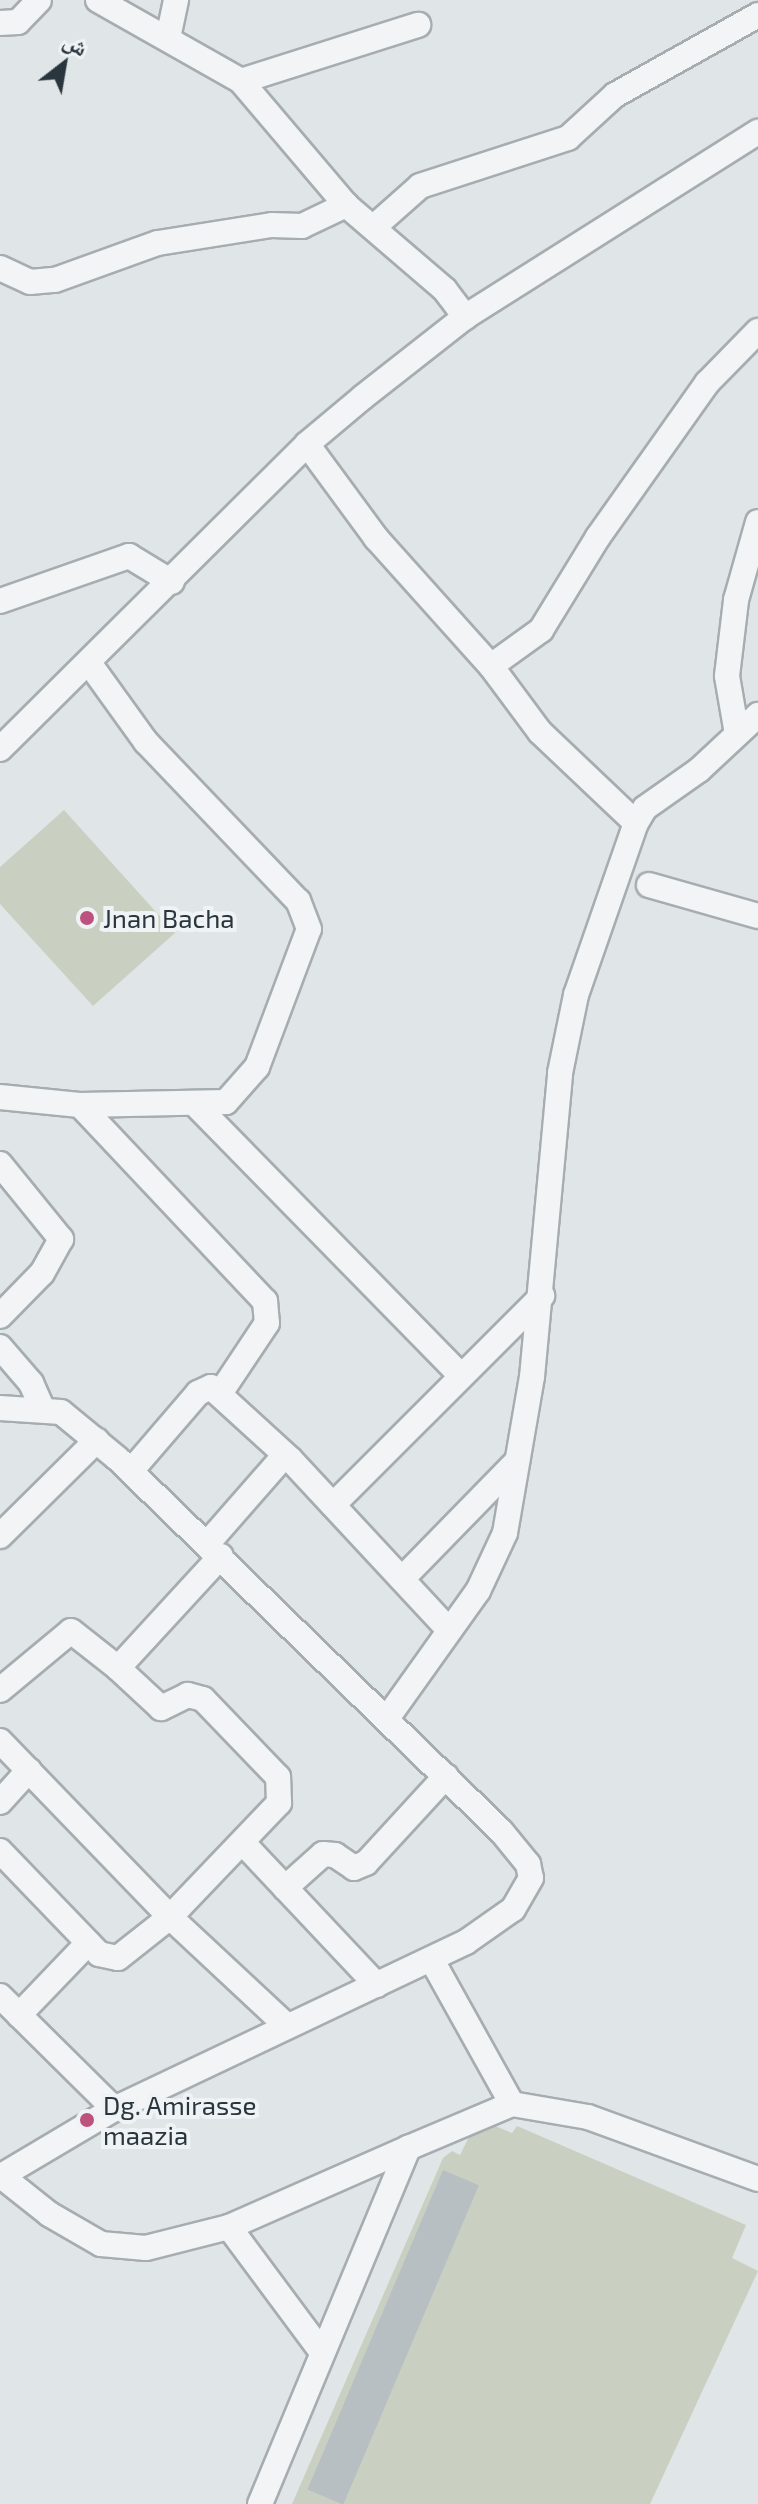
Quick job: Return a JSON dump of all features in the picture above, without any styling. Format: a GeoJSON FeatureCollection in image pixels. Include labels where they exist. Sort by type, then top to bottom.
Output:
{"type":"FeatureCollection","features":[{"type":"Feature","properties":{"kind":"street"},"geometry":{"type":"LineString","coordinates":[[0,23],[18,22],[39,0]]}},
{"type":"Feature","properties":{"kind":"street"},"geometry":{"type":"LineString","coordinates":[[98,0],[241,81],[346,205],[375,226],[445,290],[465,317]]}},
{"type":"Feature","properties":{"kind":"street"},"geometry":{"type":"LineString","coordinates":[[168,38],[176,0]]}},
{"type":"Feature","properties":{"kind":"street"},"geometry":{"type":"LineString","coordinates":[[375,226],[420,186],[568,138],[615,95],[758,15]]}},
{"type":"Feature","properties":{"kind":"street"},"geometry":{"type":"LineString","coordinates":[[241,81],[418,25]]}},
{"type":"Feature","properties":{"kind":"street"},"geometry":{"type":"LineString","coordinates":[[0,749],[172,582],[307,444],[465,317],[758,132]]}},
{"type":"Feature","properties":{"kind":"street"},"geometry":{"type":"LineString","coordinates":[[0,268],[30,282],[55,280],[158,243],[272,225],[302,226],[346,205]]}},
{"type":"Feature","properties":{"kind":"street"},"geometry":{"type":"LineString","coordinates":[[491,666],[541,630],[598,537],[707,383],[758,331]]}},
{"type":"Feature","properties":{"kind":"street"},"geometry":{"type":"LineString","coordinates":[[307,444],[376,538],[491,666],[557,751],[636,823]]}},
{"type":"Feature","properties":{"kind":"street"},"geometry":{"type":"LineString","coordinates":[[737,734],[727,676],[736,600],[758,522]]}},
{"type":"Feature","properties":{"kind":"street"},"geometry":{"type":"LineString","coordinates":[[0,601],[129,556],[172,582]]}},
{"type":"Feature","properties":{"kind":"street"},"geometry":{"type":"LineString","coordinates":[[0,1097],[80,1105],[226,1102],[249,1082],[309,929],[298,901],[146,742],[89,663]]}},
{"type":"Feature","properties":{"kind":"street"},"geometry":{"type":"LineString","coordinates":[[388,1717],[493,1565],[505,1533],[542,1296],[560,1073],[576,995],[636,823],[645,808],[699,770],[758,715]]}},
{"type":"Feature","properties":{"kind":"street"},"geometry":{"type":"LineString","coordinates":[[649,885],[758,916]]}},
{"type":"Feature","properties":{"kind":"street"},"geometry":{"type":"LineString","coordinates":[[80,1105],[265,1301],[267,1323],[221,1392]]}},
{"type":"Feature","properties":{"kind":"street"},"geometry":{"type":"LineString","coordinates":[[196,1105],[461,1376]]}},
{"type":"Feature","properties":{"kind":"street"},"geometry":{"type":"LineString","coordinates":[[0,1164],[61,1239],[42,1273],[1,1313]]}},
{"type":"Feature","properties":{"kind":"street"},"geometry":{"type":"LineString","coordinates":[[333,1505],[542,1296]]}},
{"type":"Feature","properties":{"kind":"street"},"geometry":{"type":"LineString","coordinates":[[0,1347],[31,1383],[42,1408]]}},
{"type":"Feature","properties":{"kind":"street"},"geometry":{"type":"LineString","coordinates":[[131,1471],[198,1393],[207,1387],[221,1392],[333,1505],[449,1630]]}},
{"type":"Feature","properties":{"kind":"street"},"geometry":{"type":"LineString","coordinates":[[0,1408],[42,1408],[61,1412],[97,1440],[388,1717],[519,1851],[531,1878],[523,1899],[501,1921],[432,1960],[114,2109],[1,2175],[49,2214],[101,2244],[174,2245],[229,2227],[512,2104],[588,2117],[758,2179]]}},
{"type":"Feature","properties":{"kind":"street"},"geometry":{"type":"LineString","coordinates":[[0,1536],[97,1440]]}},
{"type":"Feature","properties":{"kind":"street"},"geometry":{"type":"LineString","coordinates":[[118,1668],[214,1550],[285,1455]]}},
{"type":"Feature","properties":{"kind":"street"},"geometry":{"type":"LineString","coordinates":[[402,1579],[517,1461]]}},
{"type":"Feature","properties":{"kind":"street"},"geometry":{"type":"LineString","coordinates":[[0,1690],[71,1631],[118,1668],[161,1708],[188,1695],[203,1699],[278,1777],[282,1789],[279,1803],[243,1843],[170,1917],[118,1958],[105,1958],[88,1943],[0,1851]]}},
{"type":"Feature","properties":{"kind":"street"},"geometry":{"type":"LineString","coordinates":[[0,1741],[170,1917],[287,2026]]}},
{"type":"Feature","properties":{"kind":"street"},"geometry":{"type":"LineString","coordinates":[[0,1802],[29,1770]]}},
{"type":"Feature","properties":{"kind":"street"},"geometry":{"type":"LineString","coordinates":[[285,1888],[323,1854],[335,1855],[354,1868],[366,1863],[446,1776]]}},
{"type":"Feature","properties":{"kind":"street"},"geometry":{"type":"LineString","coordinates":[[243,1843],[377,1985]]}},
{"type":"Feature","properties":{"kind":"street"},"geometry":{"type":"LineString","coordinates":[[19,2015],[88,1943]]}},
{"type":"Feature","properties":{"kind":"street"},"geometry":{"type":"LineString","coordinates":[[432,1960],[512,2104]]}},
{"type":"Feature","properties":{"kind":"street"},"geometry":{"type":"LineString","coordinates":[[0,1996],[114,2109]]}},
{"type":"Feature","properties":{"kind":"street"},"geometry":{"type":"LineString","coordinates":[[260,2504],[408,2148]]}},
{"type":"Feature","properties":{"kind":"street"},"geometry":{"type":"LineString","coordinates":[[229,2227],[322,2352]]}},
{"type":"Feature","properties":{"kind":"shaded area","name":"Jnan Bacha"},"geometry":{"type":"Polygon","coordinates":[[[64,810],[175,933],[93,1006],[0,904],[0,867],[64,810]]]}},
{"type":"Feature","properties":{"kind":"shaded area"},"geometry":{"type":"Polygon","coordinates":[[[493,2125],[512,2133],[517,2126],[746,2225],[732,2258],[758,2271],[650,2504],[292,2504],[443,2158],[452,2151],[460,2155],[470,2135],[493,2125]]]}},
{"type":"Feature","properties":{"kind":"building"},"geometry":{"type":"Polygon","coordinates":[[[443,2170],[479,2185],[344,2504],[307,2489],[443,2170]]]}},
{"type":"Feature","properties":{"kind":"place","name":"Jnan Bacha"},"geometry":{"type":"Point","coordinates":[87,918]}},
{"type":"Feature","properties":{"kind":"place","name":"Dg. Amirasse maazia"},"geometry":{"type":"Point","coordinates":[87,2120]}}]}
